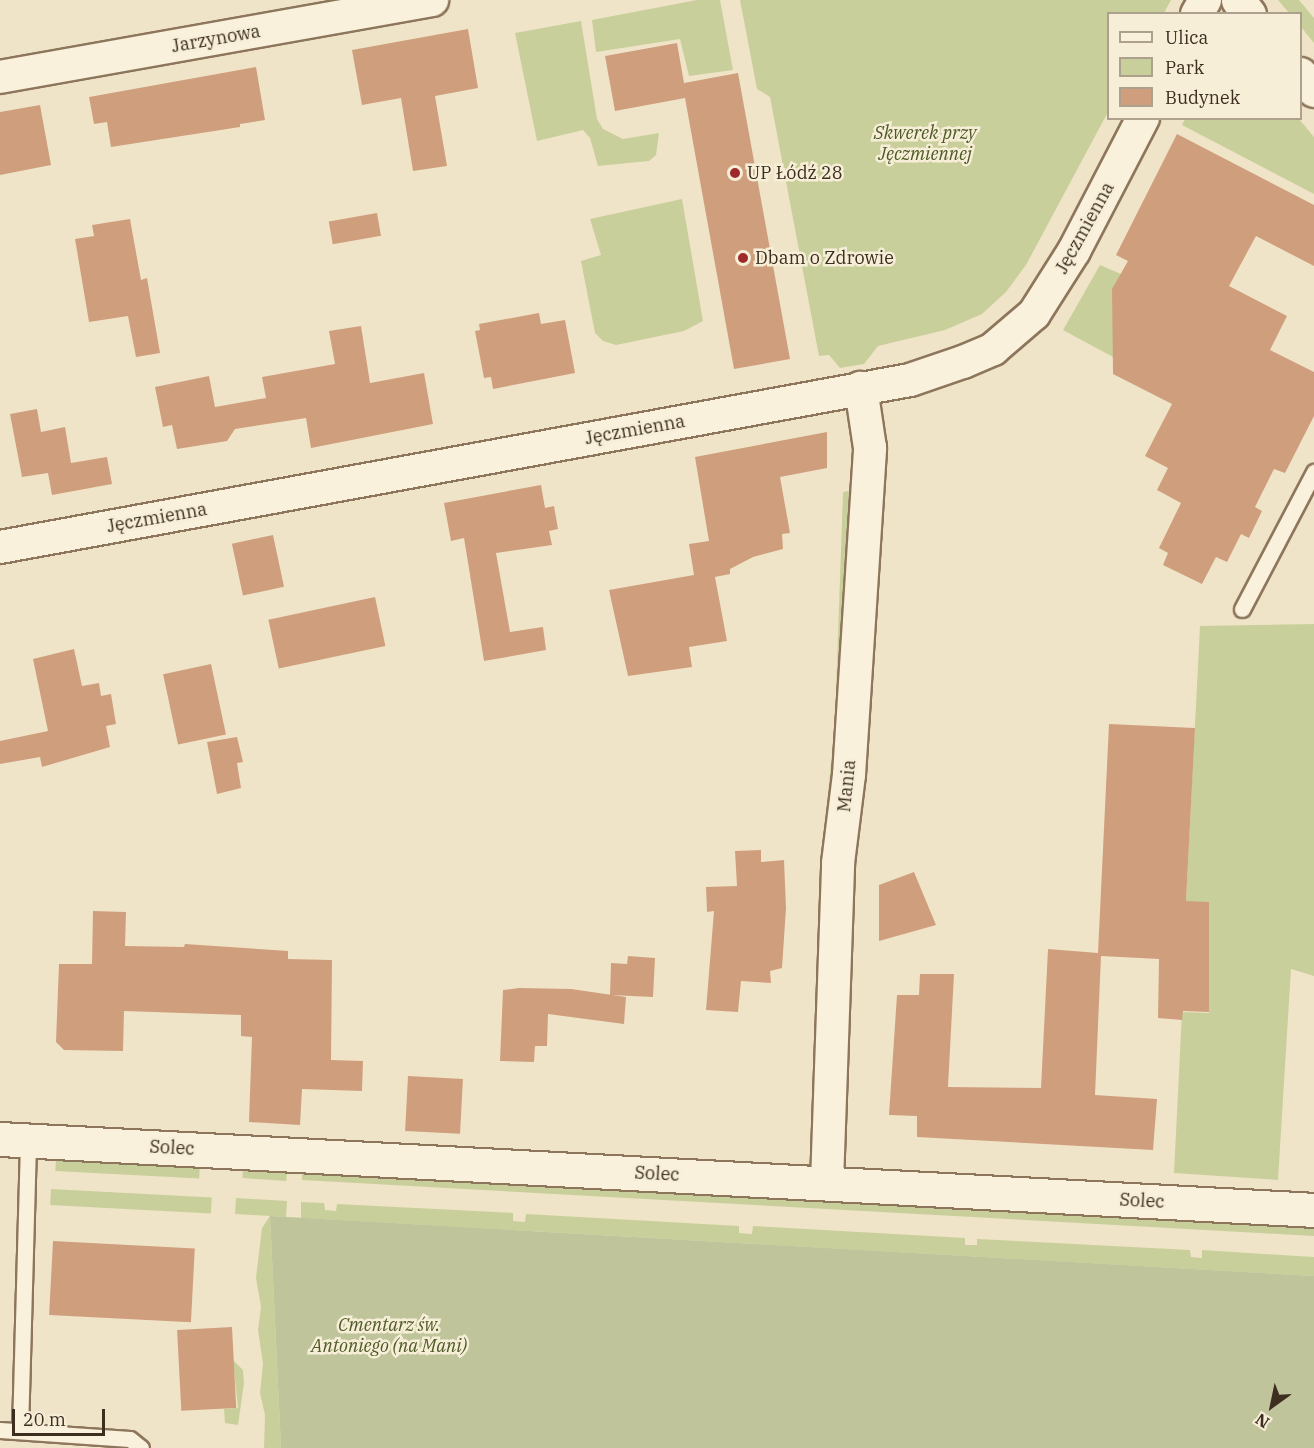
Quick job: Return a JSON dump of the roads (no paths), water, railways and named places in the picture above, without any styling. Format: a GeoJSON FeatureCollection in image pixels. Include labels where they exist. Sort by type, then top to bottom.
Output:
{"type":"FeatureCollection","features":[{"type":"Feature","properties":{"kind":"main road"},"geometry":{"type":"LineString","coordinates":[[1238,0],[1247,12]]}},
{"type":"Feature","properties":{"kind":"main road"},"geometry":{"type":"LineString","coordinates":[[1302,76],[1314,90]]}},
{"type":"Feature","properties":{"kind":"main road","name":"Solec"},"geometry":{"type":"LineString","coordinates":[[14,1140],[1314,1210]]}},
{"type":"Feature","properties":{"kind":"street","name":"Jarzynowa"},"geometry":{"type":"LineString","coordinates":[[0,76],[432,0]]}},
{"type":"Feature","properties":{"kind":"street","name":"Jęczmienna"},"geometry":{"type":"LineString","coordinates":[[0,547],[910,380],[963,362],[1018,331],[1034,314],[1074,251],[1142,120]]}},
{"type":"Feature","properties":{"kind":"street","name":"Mania"},"geometry":{"type":"LineString","coordinates":[[827,1183],[838,864],[849,775],[870,448],[861,388]]}},
{"type":"Feature","properties":{"kind":"lane"},"geometry":{"type":"LineString","coordinates":[[1242,609],[1314,472]]}},
{"type":"Feature","properties":{"kind":"lane"},"geometry":{"type":"LineString","coordinates":[[14,1140],[20,1430]]}},
{"type":"Feature","properties":{"kind":"lane"},"geometry":{"type":"LineString","coordinates":[[0,1430],[130,1438],[141,1448]]}},
{"type":"Feature","properties":{"kind":"place","name":"UP Łódź 28"},"geometry":{"type":"Point","coordinates":[735,173]}},
{"type":"Feature","properties":{"kind":"place","name":"Dbam o Zdrowie"},"geometry":{"type":"Point","coordinates":[743,258]}},
{"type":"Feature","properties":{"kind":"park label","name":"Skwerek przy Jęczmiennej"},"geometry":{"type":"Point","coordinates":[925,144]}},
{"type":"Feature","properties":{"kind":"park label","name":"Cmentarz św. Antoniego (na Mani)"},"geometry":{"type":"Point","coordinates":[389,1336]}}]}
